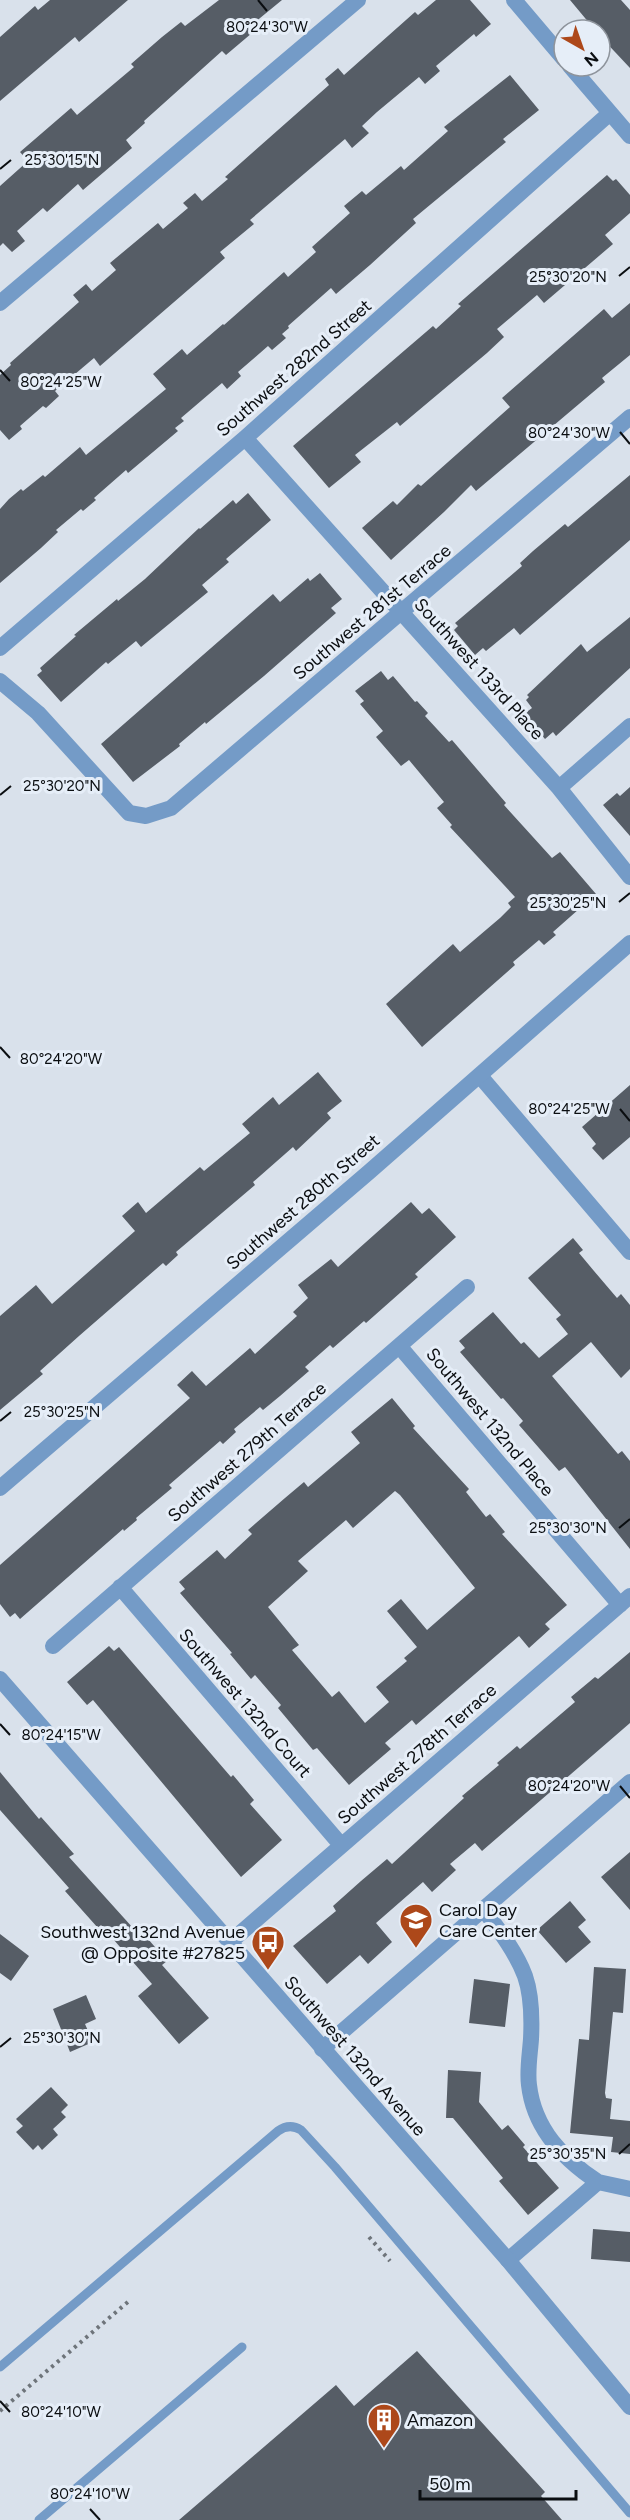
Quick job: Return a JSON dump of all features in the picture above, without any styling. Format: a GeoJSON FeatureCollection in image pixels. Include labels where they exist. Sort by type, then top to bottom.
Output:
{"type":"FeatureCollection","features":[{"type":"Feature","properties":{"kind":"street"},"geometry":{"type":"LineString","coordinates":[[0,303],[358,0]]}},
{"type":"Feature","properties":{"kind":"street"},"geometry":{"type":"LineString","coordinates":[[514,0],[552,45]]}},
{"type":"Feature","properties":{"kind":"street"},"geometry":{"type":"LineString","coordinates":[[580,78],[630,136]]}},
{"type":"Feature","properties":{"kind":"street","name":"Southwest 282nd Street"},"geometry":{"type":"LineString","coordinates":[[0,648],[245,438],[610,113]]}},
{"type":"Feature","properties":{"kind":"street","name":"Southwest 281st Terrace"},"geometry":{"type":"LineString","coordinates":[[0,681],[38,713],[129,813],[146,816],[171,808],[630,417]]}},
{"type":"Feature","properties":{"kind":"street","name":"Southwest 133rd Place"},"geometry":{"type":"LineString","coordinates":[[245,438],[559,788],[630,877]]}},
{"type":"Feature","properties":{"kind":"street"},"geometry":{"type":"LineString","coordinates":[[559,788],[630,726]]}},
{"type":"Feature","properties":{"kind":"street","name":"Southwest 280th Street"},"geometry":{"type":"LineString","coordinates":[[0,1488],[480,1076],[630,943]]}},
{"type":"Feature","properties":{"kind":"street"},"geometry":{"type":"LineString","coordinates":[[480,1076],[630,1252]]}},
{"type":"Feature","properties":{"kind":"street","name":"Southwest 279th Terrace"},"geometry":{"type":"LineString","coordinates":[[53,1646],[467,1287]]}},
{"type":"Feature","properties":{"kind":"street","name":"Southwest 132nd Place"},"geometry":{"type":"LineString","coordinates":[[400,1347],[625,1601]]}},
{"type":"Feature","properties":{"kind":"street","name":"Southwest 132nd Court"},"geometry":{"type":"LineString","coordinates":[[120,1587],[341,1845]]}},
{"type":"Feature","properties":{"kind":"street","name":"Southwest 278th Terrace"},"geometry":{"type":"LineString","coordinates":[[229,1943],[625,1601]]}},
{"type":"Feature","properties":{"kind":"street","name":"Southwest 132nd Avenue"},"geometry":{"type":"LineString","coordinates":[[0,1679],[508,2260],[630,2407]]}},
{"type":"Feature","properties":{"kind":"street"},"geometry":{"type":"LineString","coordinates":[[322,2049],[630,1782]]}},
{"type":"Feature","properties":{"kind":"street"},"geometry":{"type":"LineString","coordinates":[[484,1910],[508,1943],[525,1976],[532,2013],[529,2085],[546,2134],[564,2156],[598,2182],[630,2189]]}},
{"type":"Feature","properties":{"kind":"street"},"geometry":{"type":"LineString","coordinates":[[508,2260],[598,2182]]}},
{"type":"Feature","properties":{"kind":"lane"},"geometry":{"type":"LineString","coordinates":[[0,2367],[275,2133],[284,2128],[294,2127],[304,2133],[335,2167],[630,2513]]}},
{"type":"Feature","properties":{"kind":"lane"},"geometry":{"type":"LineString","coordinates":[[39,2520],[242,2347]]}},
{"type":"Feature","properties":{"kind":"path"},"geometry":{"type":"LineString","coordinates":[[369,2237],[390,2261]]}},
{"type":"Feature","properties":{"kind":"path"},"geometry":{"type":"LineString","coordinates":[[0,2411],[129,2301]]}},
{"type":"Feature","properties":{"kind":"building"},"geometry":{"type":"Polygon","coordinates":[[[50,0],[128,0],[79,42],[75,37],[0,101],[0,37],[35,6],[38,10],[50,0]]]}},
{"type":"Feature","properties":{"kind":"building"},"geometry":{"type":"Polygon","coordinates":[[[219,0],[282,0],[248,28],[252,33],[226,55],[222,51],[144,121],[145,123],[126,140],[132,148],[83,190],[78,184],[47,212],[43,208],[17,231],[25,241],[12,252],[3,243],[0,246],[0,186],[28,161],[20,152],[71,108],[77,115],[134,67],[131,64],[181,22],[185,26],[219,0]]]}},
{"type":"Feature","properties":{"kind":"building"},"geometry":{"type":"Polygon","coordinates":[[[436,0],[470,0],[491,24],[476,37],[474,34],[436,66],[440,71],[425,84],[419,77],[377,112],[362,126],[369,133],[352,148],[345,139],[250,220],[254,224],[220,252],[225,258],[100,366],[94,358],[55,391],[59,396],[46,408],[43,406],[20,426],[22,429],[9,440],[0,430],[0,375],[11,365],[10,363],[79,302],[73,295],[86,284],[92,291],[116,270],[110,263],[158,223],[163,229],[188,208],[183,203],[195,193],[202,201],[228,179],[225,177],[329,85],[325,79],[338,68],[344,75],[415,12],[418,15],[436,0]]]}},
{"type":"Feature","properties":{"kind":"building"},"geometry":{"type":"Polygon","coordinates":[[[570,0],[621,0],[630,10],[630,68],[612,49],[612,18],[585,18],[570,0]]]}},
{"type":"Feature","properties":{"kind":"building"},"geometry":{"type":"Polygon","coordinates":[[[510,75],[539,110],[503,139],[506,142],[413,219],[416,223],[370,265],[336,294],[331,288],[288,326],[289,328],[282,334],[286,338],[272,350],[268,346],[238,372],[241,376],[227,389],[222,383],[181,418],[184,421],[175,428],[178,431],[128,473],[126,470],[94,498],[96,500],[56,530],[58,532],[0,583],[0,509],[9,499],[43,475],[45,477],[80,447],[86,455],[166,389],[153,374],[182,349],[187,355],[284,272],[288,277],[316,252],[312,247],[350,213],[344,206],[362,191],[366,195],[401,166],[404,170],[448,131],[444,127],[510,75]]]}},
{"type":"Feature","properties":{"kind":"building"},"geometry":{"type":"Polygon","coordinates":[[[607,175],[613,181],[616,179],[630,195],[630,213],[605,235],[613,244],[544,303],[537,295],[497,329],[504,337],[400,426],[397,422],[355,455],[361,462],[329,488],[293,446],[433,326],[436,329],[461,306],[458,304],[607,175]]]}},
{"type":"Feature","properties":{"kind":"building"},"geometry":{"type":"Polygon","coordinates":[[[630,303],[630,355],[602,378],[605,382],[476,491],[471,485],[391,560],[362,528],[393,501],[397,505],[418,484],[421,486],[510,407],[502,398],[604,309],[612,318],[630,303]]]}},
{"type":"Feature","properties":{"kind":"building"},"geometry":{"type":"Polygon","coordinates":[[[630,475],[630,540],[520,635],[514,628],[486,651],[483,648],[475,655],[454,630],[458,626],[455,623],[522,566],[520,563],[533,551],[565,524],[568,527],[630,475]]]}},
{"type":"Feature","properties":{"kind":"building"},"geometry":{"type":"Polygon","coordinates":[[[248,493],[271,520],[226,559],[229,562],[202,585],[208,592],[141,647],[136,641],[108,664],[106,662],[61,702],[37,675],[42,671],[40,668],[76,636],[74,635],[145,579],[199,528],[233,500],[236,504],[248,493]]]}},
{"type":"Feature","properties":{"kind":"building"},"geometry":{"type":"Polygon","coordinates":[[[320,573],[342,599],[331,608],[336,613],[264,676],[179,744],[180,746],[133,782],[101,744],[273,594],[280,602],[308,578],[310,581],[320,573]]]}},
{"type":"Feature","properties":{"kind":"building"},"geometry":{"type":"Polygon","coordinates":[[[630,617],[630,668],[556,736],[553,732],[545,739],[524,714],[532,708],[526,700],[529,697],[527,695],[581,644],[587,652],[630,617]]]}},
{"type":"Feature","properties":{"kind":"building"},"geometry":{"type":"Polygon","coordinates":[[[381,671],[388,680],[393,676],[415,702],[417,701],[428,713],[425,716],[449,742],[452,740],[506,803],[504,805],[552,858],[560,852],[596,894],[553,932],[556,935],[544,945],[539,940],[513,962],[515,965],[422,1047],[386,1004],[453,944],[460,952],[511,907],[508,903],[515,897],[450,827],[452,825],[437,808],[444,802],[409,760],[401,766],[376,737],[383,731],[360,704],[364,701],[355,691],[381,671]]]}},
{"type":"Feature","properties":{"kind":"building"},"geometry":{"type":"Polygon","coordinates":[[[630,787],[630,836],[603,805],[617,793],[620,796],[630,787]]]}},
{"type":"Feature","properties":{"kind":"building"},"geometry":{"type":"Polygon","coordinates":[[[318,1072],[342,1101],[327,1113],[331,1118],[296,1151],[293,1147],[253,1182],[255,1185],[176,1252],[178,1255],[166,1266],[163,1263],[40,1371],[43,1374],[0,1410],[0,1316],[36,1285],[52,1304],[135,1231],[122,1216],[138,1202],[146,1213],[200,1167],[204,1171],[250,1133],[242,1124],[273,1097],[279,1105],[318,1072]]]}},
{"type":"Feature","properties":{"kind":"building"},"geometry":{"type":"Polygon","coordinates":[[[630,1085],[630,1137],[603,1160],[592,1148],[596,1144],[582,1127],[630,1085]]]}},
{"type":"Feature","properties":{"kind":"building"},"geometry":{"type":"Polygon","coordinates":[[[411,1202],[422,1214],[429,1208],[456,1237],[415,1274],[418,1277],[366,1323],[364,1321],[333,1348],[330,1345],[305,1367],[309,1371],[263,1410],[260,1407],[234,1429],[236,1432],[223,1444],[220,1441],[169,1485],[172,1488],[136,1518],[137,1520],[124,1531],[123,1529],[20,1619],[15,1613],[10,1617],[0,1604],[0,1565],[190,1398],[177,1385],[192,1371],[206,1386],[250,1348],[255,1354],[297,1316],[293,1312],[308,1298],[298,1285],[331,1259],[338,1267],[411,1202]]]}},
{"type":"Feature","properties":{"kind":"building"},"geometry":{"type":"Polygon","coordinates":[[[573,1238],[583,1250],[579,1253],[594,1271],[617,1298],[621,1294],[630,1305],[630,1369],[621,1378],[591,1342],[552,1376],[618,1454],[622,1451],[630,1461],[630,1549],[565,1467],[559,1471],[519,1425],[523,1421],[460,1352],[465,1348],[459,1341],[493,1312],[521,1344],[524,1342],[539,1358],[568,1334],[556,1319],[561,1315],[528,1278],[573,1238]]]}},
{"type":"Feature","properties":{"kind":"building"},"geometry":{"type":"Polygon","coordinates":[[[392,1398],[415,1426],[413,1428],[469,1489],[466,1492],[486,1517],[490,1514],[505,1532],[502,1534],[567,1605],[545,1624],[550,1629],[529,1648],[519,1636],[416,1725],[412,1720],[385,1743],[391,1749],[349,1785],[317,1748],[313,1750],[278,1708],[281,1705],[255,1675],[251,1679],[230,1654],[232,1653],[180,1593],[185,1589],[179,1582],[217,1550],[225,1559],[252,1534],[248,1530],[285,1498],[304,1482],[308,1487],[360,1443],[351,1432],[392,1398]],[[395,1491],[353,1528],[346,1520],[298,1561],[308,1571],[268,1607],[299,1645],[292,1650],[332,1697],[339,1691],[365,1723],[389,1702],[376,1687],[407,1661],[404,1658],[417,1647],[387,1611],[401,1599],[427,1630],[475,1588],[395,1491]]]}},
{"type":"Feature","properties":{"kind":"building"},"geometry":{"type":"Polygon","coordinates":[[[109,1646],[114,1651],[119,1647],[231,1777],[233,1775],[254,1800],[250,1804],[282,1840],[241,1877],[93,1700],[87,1705],[67,1682],[109,1646]]]}},
{"type":"Feature","properties":{"kind":"building"},"geometry":{"type":"Polygon","coordinates":[[[630,1652],[630,1723],[482,1851],[475,1843],[450,1864],[456,1870],[432,1892],[423,1882],[376,1923],[392,1942],[368,1964],[360,1955],[327,1984],[293,1946],[336,1911],[333,1906],[387,1859],[392,1864],[464,1798],[462,1796],[499,1765],[497,1763],[517,1746],[520,1749],[575,1702],[571,1697],[595,1677],[598,1679],[630,1652]]]}},
{"type":"Feature","properties":{"kind":"building"},"geometry":{"type":"Polygon","coordinates":[[[0,1772],[39,1819],[41,1817],[74,1854],[69,1857],[133,1928],[136,1925],[167,1961],[162,1965],[209,2018],[179,2044],[138,1996],[152,1984],[101,1925],[98,1928],[65,1891],[69,1888],[0,1810],[0,1772]]]}},
{"type":"Feature","properties":{"kind":"building"},"geometry":{"type":"Polygon","coordinates":[[[630,1852],[630,1910],[601,1877],[630,1852]]]}},
{"type":"Feature","properties":{"kind":"building"},"geometry":{"type":"Polygon","coordinates":[[[570,1901],[586,1920],[578,1927],[591,1942],[566,1963],[537,1930],[570,1901]]]}},
{"type":"Feature","properties":{"kind":"building"},"geometry":{"type":"Polygon","coordinates":[[[0,1934],[29,1956],[11,1981],[0,1973],[0,1934]]]}},
{"type":"Feature","properties":{"kind":"building"},"geometry":{"type":"Polygon","coordinates":[[[594,1967],[626,1969],[623,2013],[613,2012],[605,2093],[606,2098],[612,2099],[610,2119],[630,2121],[630,2154],[611,2152],[613,2137],[570,2133],[579,2039],[589,2040],[594,1967]]]}},
{"type":"Feature","properties":{"kind":"building"},"geometry":{"type":"Polygon","coordinates":[[[474,1979],[510,1984],[505,2027],[469,2023],[474,1979]]]}},
{"type":"Feature","properties":{"kind":"building"},"geometry":{"type":"Polygon","coordinates":[[[86,1995],[96,2019],[85,2024],[93,2042],[70,2052],[53,2009],[86,1995]]]}},
{"type":"Feature","properties":{"kind":"building"},"geometry":{"type":"Polygon","coordinates":[[[448,2070],[481,2072],[479,2102],[502,2130],[508,2125],[525,2145],[523,2147],[559,2188],[528,2215],[499,2181],[503,2178],[453,2118],[446,2118],[448,2070]]]}},
{"type":"Feature","properties":{"kind":"building"},"geometry":{"type":"Polygon","coordinates":[[[51,2087],[68,2105],[61,2112],[66,2117],[53,2129],[58,2135],[42,2150],[38,2145],[33,2150],[16,2132],[23,2126],[16,2119],[51,2087]]]}},
{"type":"Feature","properties":{"kind":"building"},"geometry":{"type":"Polygon","coordinates":[[[593,2229],[630,2232],[630,2262],[591,2259],[593,2229]]]}},
{"type":"Feature","properties":{"kind":"building","name":"Amazon"},"geometry":{"type":"Polygon","coordinates":[[[417,2351],[545,2492],[541,2496],[562,2520],[179,2520],[336,2385],[354,2406],[417,2351]]]}},
{"type":"Feature","properties":{"kind":"place","name":"Carol Day Care Center"},"geometry":{"type":"Point","coordinates":[416,1949]}},
{"type":"Feature","properties":{"kind":"place","name":"Southwest 132nd Avenue @ Opposite #27825"},"geometry":{"type":"Point","coordinates":[268,1971]}},
{"type":"Feature","properties":{"kind":"place","name":"Amazon"},"geometry":{"type":"Point","coordinates":[384,2449]}}]}
